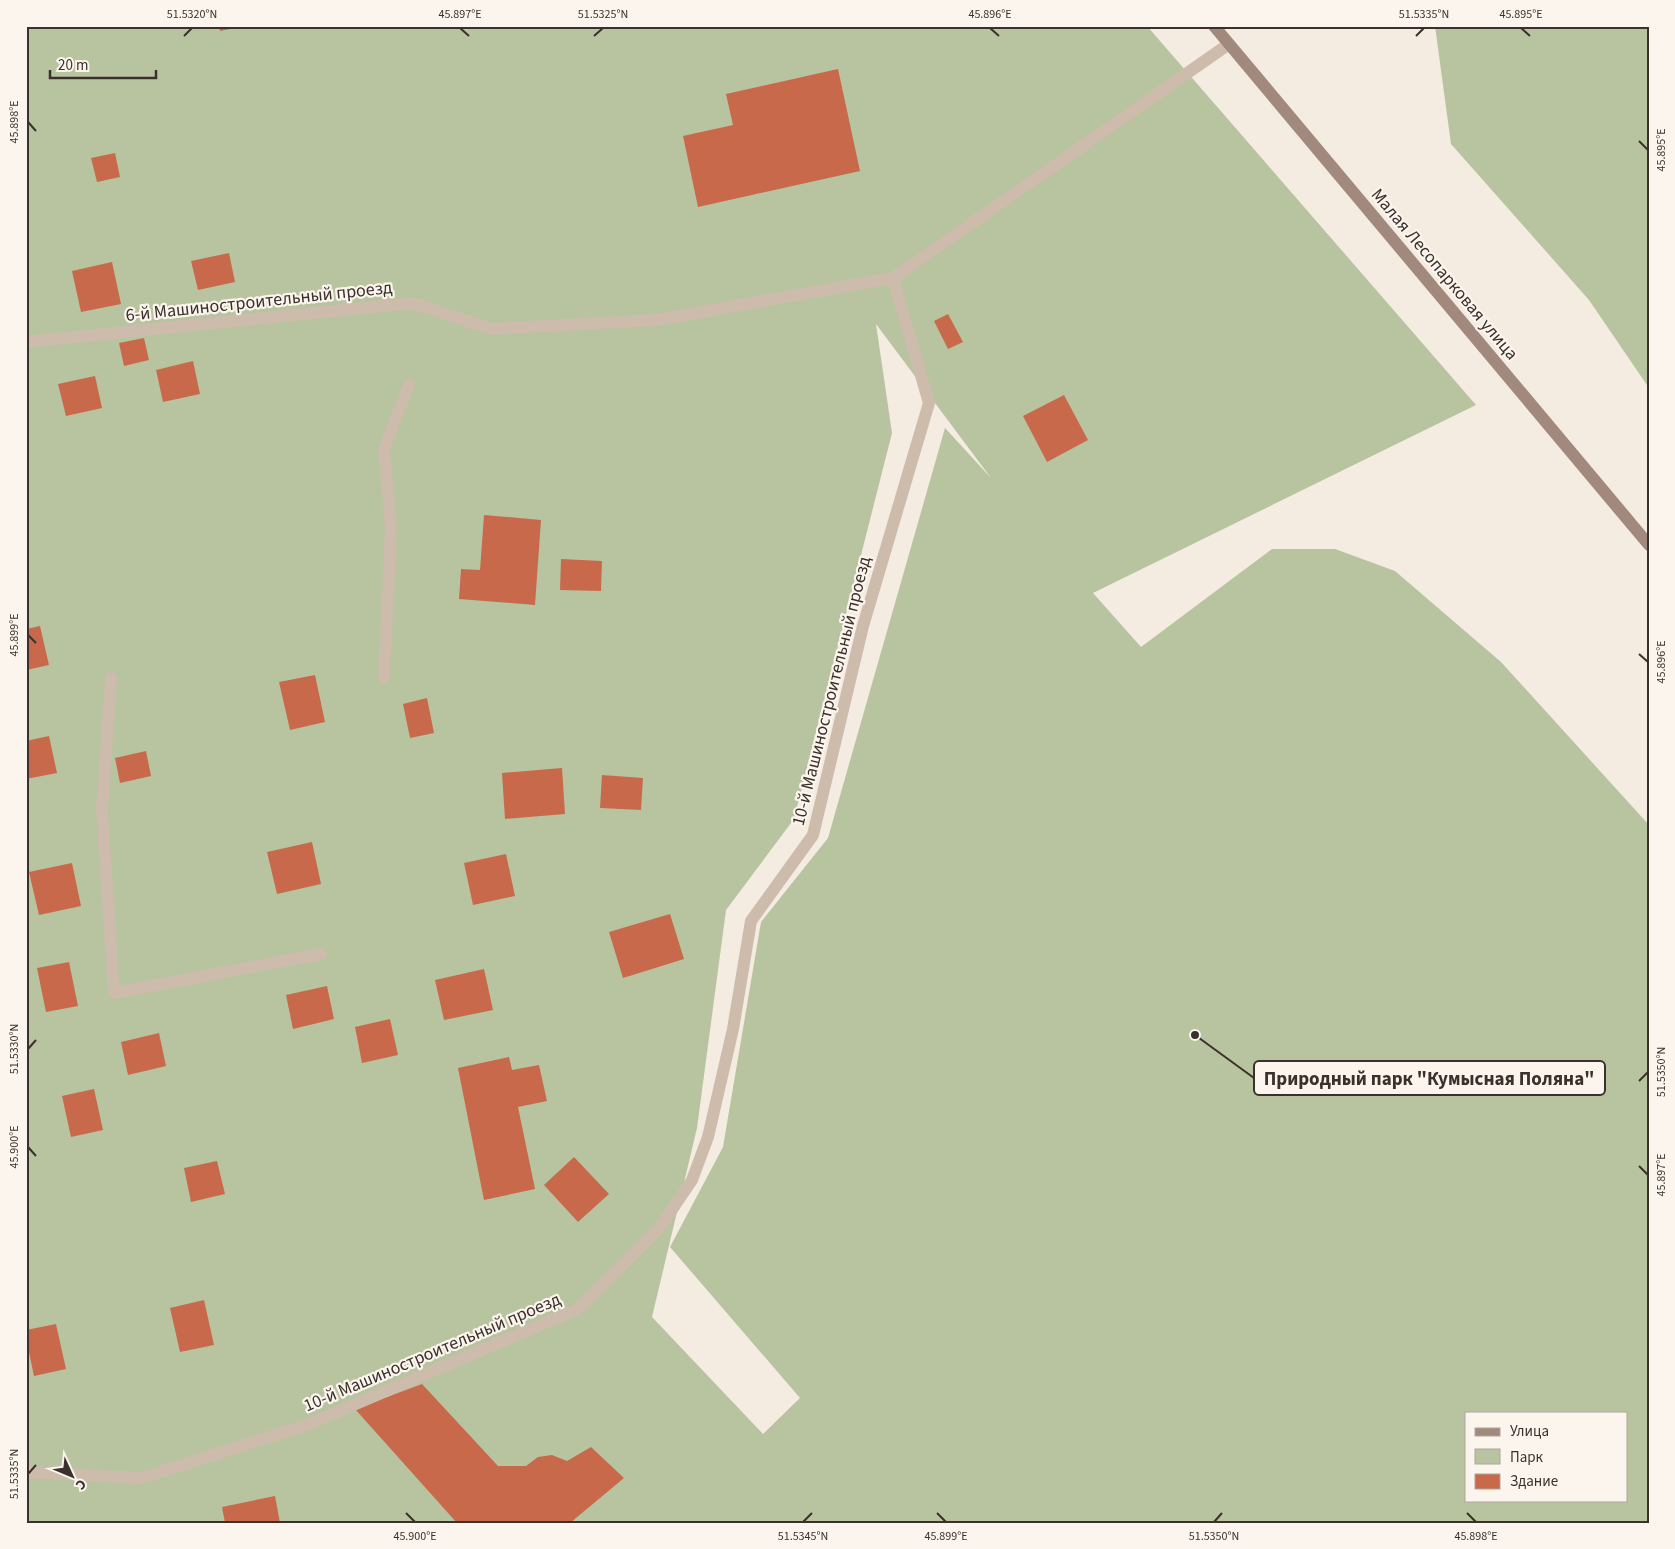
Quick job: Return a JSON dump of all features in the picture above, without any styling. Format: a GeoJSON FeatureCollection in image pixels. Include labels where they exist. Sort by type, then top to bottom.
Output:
{"type":"FeatureCollection","features":[{"type":"Feature","properties":{"kind":"street","name":"Малая Лесопарковая улица"},"geometry":{"type":"LineString","coordinates":[[1214,26],[1649,545]]}},
{"type":"Feature","properties":{"kind":"street"},"geometry":{"type":"LineString","coordinates":[[893,278],[1229,44]]}},
{"type":"Feature","properties":{"kind":"street","name":"6-й Машиностроительный проезд"},"geometry":{"type":"LineString","coordinates":[[26,342],[413,303],[491,330],[656,320],[893,278]]}},
{"type":"Feature","properties":{"kind":"street","name":"10-й Машиностроительный проезд"},"geometry":{"type":"LineString","coordinates":[[26,1472],[142,1478],[309,1424],[578,1309],[661,1226],[692,1180],[708,1137],[732,1029],[751,921],[813,835],[863,626],[929,403],[893,278]]}},
{"type":"Feature","properties":{"kind":"street"},"geometry":{"type":"LineString","coordinates":[[384,678],[390,527],[384,449],[409,385]]}},
{"type":"Feature","properties":{"kind":"street"},"geometry":{"type":"LineString","coordinates":[[111,678],[102,810],[114,992],[321,954]]}},
{"type":"Feature","properties":{"kind":"green space"},"geometry":{"type":"Polygon","coordinates":[[[26,26],[1147,26],[1476,405],[1093,593],[1141,647],[1272,549],[1335,549],[1395,571],[1501,662],[1649,825],[1649,1523],[26,1523],[26,26]],[[876,324],[892,433],[794,819],[726,910],[697,1128],[652,1317],[763,1434],[800,1398],[670,1247],[723,1147],[761,922],[828,838],[945,428],[991,478],[876,324]]]}},
{"type":"Feature","properties":{"kind":"green space"},"geometry":{"type":"Polygon","coordinates":[[[1435,26],[1649,26],[1649,388],[1589,300],[1451,144],[1435,26]]]}},
{"type":"Feature","properties":{"kind":"building"},"geometry":{"type":"Polygon","coordinates":[[[219,26],[240,26],[240,27],[220,31],[219,26]]]}},
{"type":"Feature","properties":{"kind":"building"},"geometry":{"type":"Polygon","coordinates":[[[838,69],[860,171],[698,207],[683,136],[733,125],[726,94],[838,69]]]}},
{"type":"Feature","properties":{"kind":"building"},"geometry":{"type":"Polygon","coordinates":[[[115,153],[120,177],[97,182],[91,158],[115,153]]]}},
{"type":"Feature","properties":{"kind":"building"},"geometry":{"type":"Polygon","coordinates":[[[229,253],[235,282],[198,290],[191,261],[229,253]]]}},
{"type":"Feature","properties":{"kind":"building"},"geometry":{"type":"Polygon","coordinates":[[[112,262],[121,304],[81,312],[72,271],[112,262]]]}},
{"type":"Feature","properties":{"kind":"building"},"geometry":{"type":"Polygon","coordinates":[[[948,314],[963,342],[948,349],[934,321],[948,314]]]}},
{"type":"Feature","properties":{"kind":"building"},"geometry":{"type":"Polygon","coordinates":[[[144,338],[149,360],[124,366],[119,343],[144,338]]]}},
{"type":"Feature","properties":{"kind":"building"},"geometry":{"type":"Polygon","coordinates":[[[193,361],[200,394],[163,402],[156,370],[193,361]]]}},
{"type":"Feature","properties":{"kind":"building"},"geometry":{"type":"Polygon","coordinates":[[[95,376],[102,408],[66,416],[58,384],[95,376]]]}},
{"type":"Feature","properties":{"kind":"building"},"geometry":{"type":"Polygon","coordinates":[[[1064,395],[1088,440],[1047,462],[1023,416],[1064,395]]]}},
{"type":"Feature","properties":{"kind":"building"},"geometry":{"type":"Polygon","coordinates":[[[484,515],[541,520],[535,605],[459,599],[461,569],[480,570],[484,515]]]}},
{"type":"Feature","properties":{"kind":"building"},"geometry":{"type":"Polygon","coordinates":[[[561,559],[602,561],[601,591],[560,590],[561,559]]]}},
{"type":"Feature","properties":{"kind":"building"},"geometry":{"type":"Polygon","coordinates":[[[40,626],[49,665],[26,670],[26,629],[40,626]]]}},
{"type":"Feature","properties":{"kind":"building"},"geometry":{"type":"Polygon","coordinates":[[[315,675],[325,722],[290,730],[279,682],[315,675]]]}},
{"type":"Feature","properties":{"kind":"building"},"geometry":{"type":"Polygon","coordinates":[[[427,698],[434,733],[410,738],[403,704],[427,698]]]}},
{"type":"Feature","properties":{"kind":"building"},"geometry":{"type":"Polygon","coordinates":[[[49,736],[57,773],[26,779],[26,741],[49,736]]]}},
{"type":"Feature","properties":{"kind":"building"},"geometry":{"type":"Polygon","coordinates":[[[146,751],[151,776],[120,783],[115,758],[146,751]]]}},
{"type":"Feature","properties":{"kind":"building"},"geometry":{"type":"Polygon","coordinates":[[[562,768],[565,814],[505,819],[502,773],[562,768]]]}},
{"type":"Feature","properties":{"kind":"building"},"geometry":{"type":"Polygon","coordinates":[[[602,775],[643,778],[641,810],[600,808],[602,775]]]}},
{"type":"Feature","properties":{"kind":"building"},"geometry":{"type":"Polygon","coordinates":[[[312,842],[321,884],[277,894],[267,852],[312,842]]]}},
{"type":"Feature","properties":{"kind":"building"},"geometry":{"type":"Polygon","coordinates":[[[506,854],[515,896],[473,905],[464,863],[506,854]]]}},
{"type":"Feature","properties":{"kind":"building"},"geometry":{"type":"Polygon","coordinates":[[[72,863],[81,906],[39,915],[29,872],[72,863]]]}},
{"type":"Feature","properties":{"kind":"building"},"geometry":{"type":"Polygon","coordinates":[[[670,914],[684,959],[623,978],[609,932],[670,914]]]}},
{"type":"Feature","properties":{"kind":"building"},"geometry":{"type":"Polygon","coordinates":[[[69,962],[78,1006],[46,1012],[37,968],[69,962]]]}},
{"type":"Feature","properties":{"kind":"building"},"geometry":{"type":"Polygon","coordinates":[[[484,969],[493,1010],[444,1020],[435,980],[484,969]]]}},
{"type":"Feature","properties":{"kind":"building"},"geometry":{"type":"Polygon","coordinates":[[[327,986],[334,1019],[293,1029],[286,995],[327,986]]]}},
{"type":"Feature","properties":{"kind":"building"},"geometry":{"type":"Polygon","coordinates":[[[390,1019],[398,1055],[362,1063],[355,1027],[390,1019]]]}},
{"type":"Feature","properties":{"kind":"building"},"geometry":{"type":"Polygon","coordinates":[[[159,1033],[166,1066],[128,1075],[121,1042],[159,1033]]]}},
{"type":"Feature","properties":{"kind":"building"},"geometry":{"type":"Polygon","coordinates":[[[509,1057],[512,1070],[539,1065],[547,1101],[518,1107],[535,1189],[484,1200],[458,1068],[509,1057]]]}},
{"type":"Feature","properties":{"kind":"building"},"geometry":{"type":"Polygon","coordinates":[[[94,1089],[103,1130],[71,1137],[62,1096],[94,1089]]]}},
{"type":"Feature","properties":{"kind":"building"},"geometry":{"type":"Polygon","coordinates":[[[574,1157],[609,1194],[578,1222],[544,1185],[574,1157]]]}},
{"type":"Feature","properties":{"kind":"building"},"geometry":{"type":"Polygon","coordinates":[[[217,1161],[225,1194],[191,1202],[184,1168],[217,1161]]]}},
{"type":"Feature","properties":{"kind":"building"},"geometry":{"type":"Polygon","coordinates":[[[204,1300],[214,1345],[180,1352],[170,1308],[204,1300]]]}},
{"type":"Feature","properties":{"kind":"building"},"geometry":{"type":"Polygon","coordinates":[[[56,1324],[66,1369],[34,1376],[26,1330],[56,1324]]]}},
{"type":"Feature","properties":{"kind":"building"},"geometry":{"type":"Polygon","coordinates":[[[422,1384],[498,1466],[526,1466],[538,1457],[552,1455],[567,1461],[591,1447],[624,1478],[570,1523],[457,1523],[355,1409],[422,1384]]]}},
{"type":"Feature","properties":{"kind":"building"},"geometry":{"type":"Polygon","coordinates":[[[275,1496],[280,1523],[225,1523],[222,1507],[275,1496]]]}},
{"type":"Feature","properties":{"kind":"place","name":"Природный парк \"Кумысная Поляна\""},"geometry":{"type":"Point","coordinates":[1195,1035]}}]}
